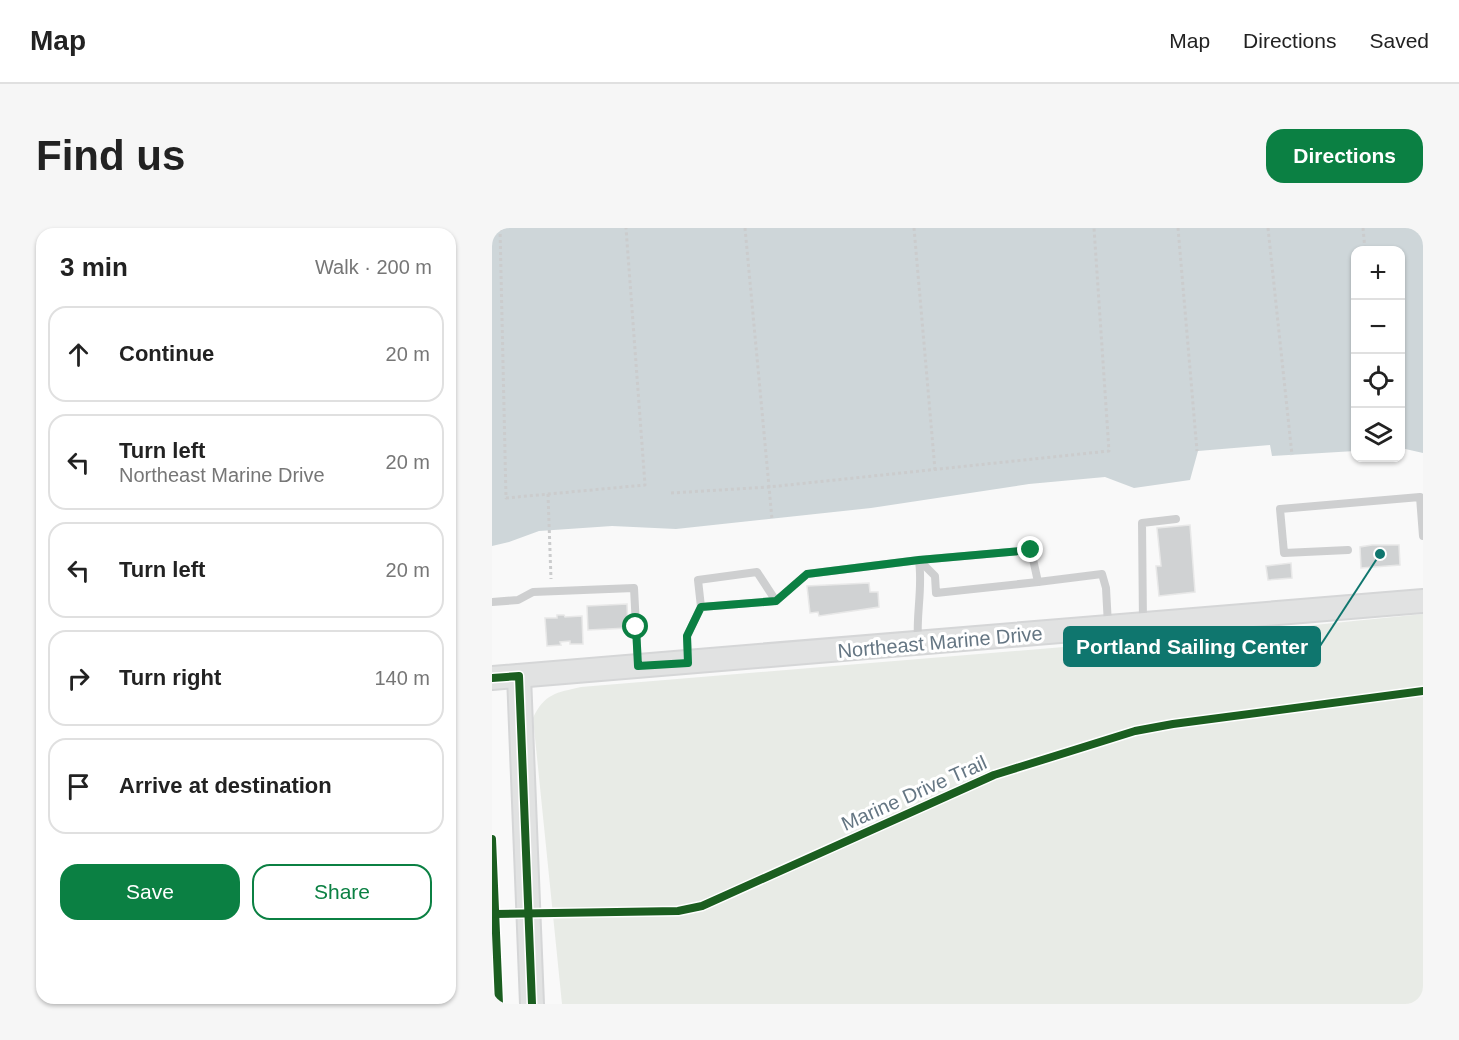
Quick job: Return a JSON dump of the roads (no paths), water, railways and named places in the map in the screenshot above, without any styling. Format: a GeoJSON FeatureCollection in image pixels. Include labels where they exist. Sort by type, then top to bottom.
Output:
{"type":"FeatureCollection","features":[{"type":"Feature","properties":{"kind":"main road","name":"Northeast Marine Drive"},"geometry":{"type":"LineString","coordinates":[[492,678],[1423,601]]}},
{"type":"Feature","properties":{"kind":"main road"},"geometry":{"type":"LineString","coordinates":[[519,676],[532,1004]]}},
{"type":"Feature","properties":{"kind":"lane"},"geometry":{"type":"LineString","coordinates":[[1348,550],[1284,553],[1280,509],[1421,497],[1423,536]]}},
{"type":"Feature","properties":{"kind":"lane"},"geometry":{"type":"LineString","coordinates":[[1143,625],[1142,523],[1176,519]]}},
{"type":"Feature","properties":{"kind":"lane"},"geometry":{"type":"LineString","coordinates":[[701,607],[776,601],[807,574],[919,560],[1031,550],[1038,582]]}},
{"type":"Feature","properties":{"kind":"lane"},"geometry":{"type":"LineString","coordinates":[[919,560],[935,576],[936,593],[1102,574],[1106,588],[1108,627]]}},
{"type":"Feature","properties":{"kind":"lane"},"geometry":{"type":"LineString","coordinates":[[918,644],[916,618],[921,576],[919,560]]}},
{"type":"Feature","properties":{"kind":"lane"},"geometry":{"type":"LineString","coordinates":[[688,663],[687,636],[701,607],[698,580],[757,572],[776,601]]}},
{"type":"Feature","properties":{"kind":"lane"},"geometry":{"type":"LineString","coordinates":[[492,602],[518,600],[533,592],[634,588],[638,666]]}},
{"type":"Feature","properties":{"kind":"lane"},"geometry":{"type":"LineString","coordinates":[[492,839],[495,972],[499,1004]]}},
{"type":"Feature","properties":{"kind":"place","name":"Portland Sailing Center"},"geometry":{"type":"Point","coordinates":[1380,554]}}]}
